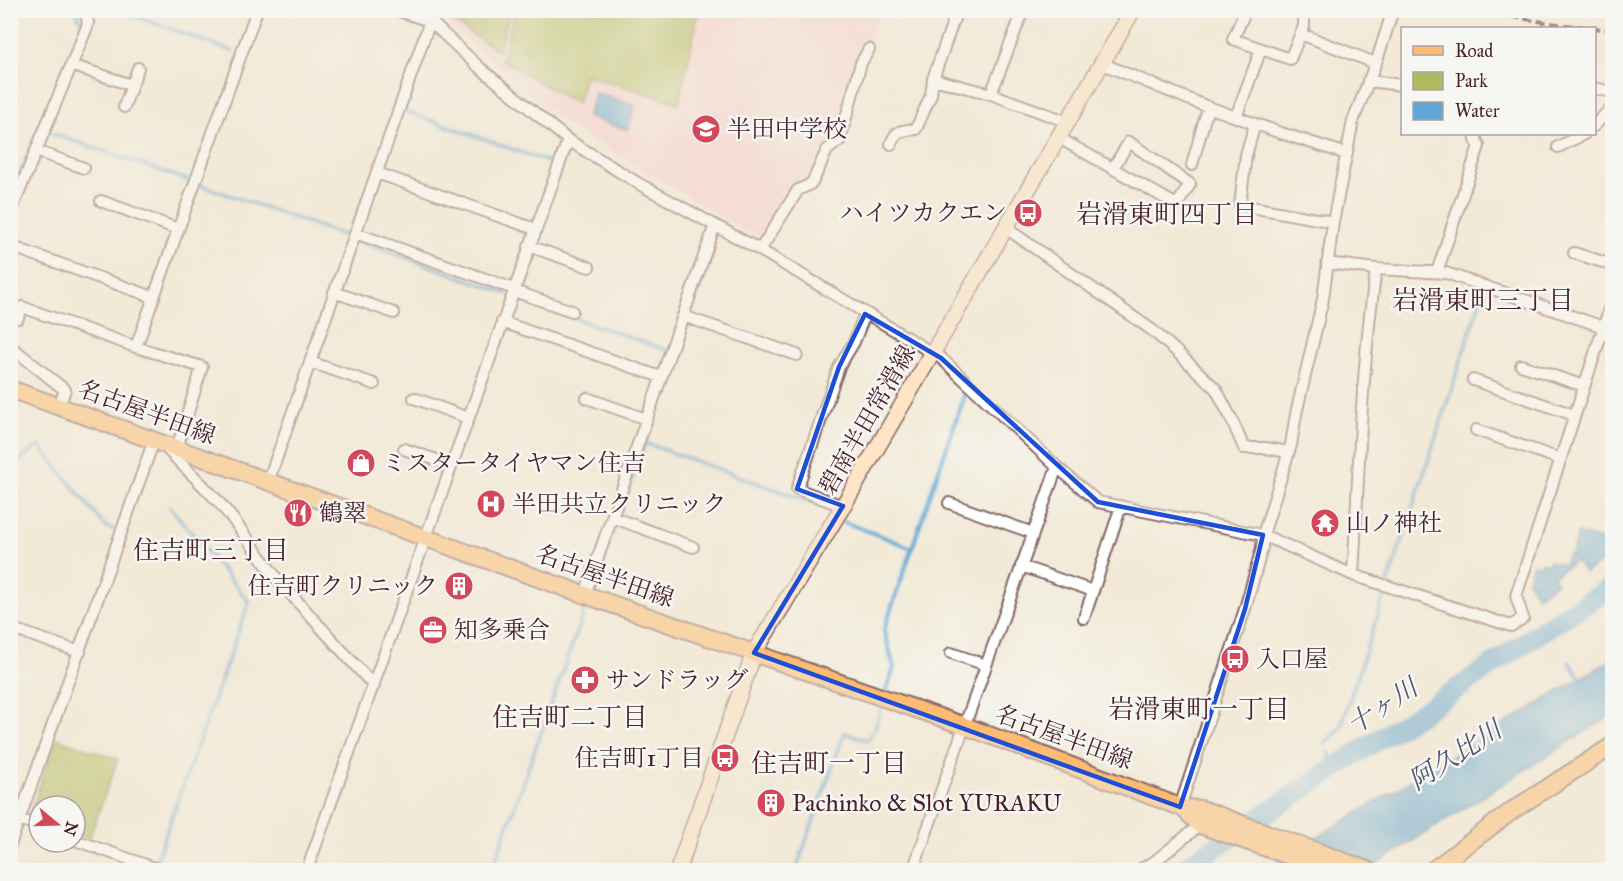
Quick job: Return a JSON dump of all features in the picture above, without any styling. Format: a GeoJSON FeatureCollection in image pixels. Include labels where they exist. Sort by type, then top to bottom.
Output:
{"type":"FeatureCollection","features":[{"type":"Feature","properties":{"kind":"main road","name":"碧南半田常滑線"},"geometry":{"type":"LineString","coordinates":[[678,870],[754,654],[1132,14]]}},
{"type":"Feature","properties":{"kind":"main road","name":"名古屋半田線"},"geometry":{"type":"LineString","coordinates":[[10,389],[425,538],[965,726],[1181,808],[1201,809],[1367,870]]}},
{"type":"Feature","properties":{"kind":"main road"},"geometry":{"type":"LineString","coordinates":[[1433,870],[1513,810],[1612,746]]}},
{"type":"Feature","properties":{"kind":"main road","name":"名古屋半田線"},"geometry":{"type":"LineString","coordinates":[[1181,808],[1200,825],[1330,870]]}},
{"type":"Feature","properties":{"kind":"street"},"geometry":{"type":"LineString","coordinates":[[10,214],[87,27],[88,22],[84,10]]}},
{"type":"Feature","properties":{"kind":"street"},"geometry":{"type":"LineString","coordinates":[[136,347],[257,10]]}},
{"type":"Feature","properties":{"kind":"street"},"geometry":{"type":"LineString","coordinates":[[396,10],[430,21],[480,68],[568,140],[641,185],[760,250],[941,358],[1057,467],[1098,502],[1263,536],[1353,575],[1511,626],[1523,618],[1516,596],[1574,415],[1608,329],[1612,302]]}},
{"type":"Feature","properties":{"kind":"street"},"geometry":{"type":"LineString","coordinates":[[891,144],[894,136],[900,131],[916,129],[931,95],[933,79],[957,10]]}},
{"type":"Feature","properties":{"kind":"street"},"geometry":{"type":"LineString","coordinates":[[1114,10],[1132,14]]}},
{"type":"Feature","properties":{"kind":"street"},"geometry":{"type":"LineString","coordinates":[[1246,10],[1233,39],[1290,59],[1304,26],[1304,10]]}},
{"type":"Feature","properties":{"kind":"street"},"geometry":{"type":"LineString","coordinates":[[1181,808],[1245,609],[1262,548],[1263,536],[1289,452],[1323,299],[1333,222],[1353,121],[1393,10]]}},
{"type":"Feature","properties":{"kind":"street"},"geometry":{"type":"LineString","coordinates":[[991,94],[1021,16]]}},
{"type":"Feature","properties":{"kind":"street"},"geometry":{"type":"LineString","coordinates":[[268,482],[430,21]]}},
{"type":"Feature","properties":{"kind":"street"},"geometry":{"type":"LineString","coordinates":[[1301,34],[1375,63]]}},
{"type":"Feature","properties":{"kind":"street"},"geometry":{"type":"LineString","coordinates":[[760,250],[798,190],[813,181],[827,150],[840,140],[861,63],[869,49]]}},
{"type":"Feature","properties":{"kind":"street"},"geometry":{"type":"LineString","coordinates":[[1236,117],[1261,49]]}},
{"type":"Feature","properties":{"kind":"street"},"geometry":{"type":"LineString","coordinates":[[1103,64],[1208,107],[1347,154]]}},
{"type":"Feature","properties":{"kind":"street"},"geometry":{"type":"LineString","coordinates":[[71,65],[131,86]]}},
{"type":"Feature","properties":{"kind":"street"},"geometry":{"type":"LineString","coordinates":[[124,107],[138,68]]}},
{"type":"Feature","properties":{"kind":"street"},"geometry":{"type":"LineString","coordinates":[[933,79],[991,94],[1068,122]]}},
{"type":"Feature","properties":{"kind":"street"},"geometry":{"type":"LineString","coordinates":[[1368,81],[1401,85]]}},
{"type":"Feature","properties":{"kind":"street"},"geometry":{"type":"LineString","coordinates":[[1596,88],[1612,92]]}},
{"type":"Feature","properties":{"kind":"street"},"geometry":{"type":"LineString","coordinates":[[1192,165],[1208,107]]}},
{"type":"Feature","properties":{"kind":"street"},"geometry":{"type":"LineString","coordinates":[[1596,124],[1612,107]]}},
{"type":"Feature","properties":{"kind":"street"},"geometry":{"type":"LineString","coordinates":[[1255,124],[1246,155],[1240,205],[1333,222]]}},
{"type":"Feature","properties":{"kind":"street"},"geometry":{"type":"LineString","coordinates":[[1437,272],[1479,146],[1476,135]]}},
{"type":"Feature","properties":{"kind":"street"},"geometry":{"type":"LineString","coordinates":[[1558,147],[1582,135]]}},
{"type":"Feature","properties":{"kind":"street"},"geometry":{"type":"LineString","coordinates":[[1059,138],[1177,205],[1190,184],[1129,142],[1113,168]]}},
{"type":"Feature","properties":{"kind":"street"},"geometry":{"type":"LineString","coordinates":[[307,870],[568,140]]}},
{"type":"Feature","properties":{"kind":"street"},"geometry":{"type":"LineString","coordinates":[[36,152],[84,168]]}},
{"type":"Feature","properties":{"kind":"street"},"geometry":{"type":"LineString","coordinates":[[376,173],[535,229]]}},
{"type":"Feature","properties":{"kind":"street"},"geometry":{"type":"LineString","coordinates":[[101,201],[178,229]]}},
{"type":"Feature","properties":{"kind":"street"},"geometry":{"type":"LineString","coordinates":[[585,594],[715,225]]}},
{"type":"Feature","properties":{"kind":"street"},"geometry":{"type":"LineString","coordinates":[[1006,228],[1152,330],[1176,350],[1216,389],[1244,448],[1265,448],[1289,452]]}},
{"type":"Feature","properties":{"kind":"street"},"geometry":{"type":"LineString","coordinates":[[355,233],[572,311]]}},
{"type":"Feature","properties":{"kind":"street"},"geometry":{"type":"LineString","coordinates":[[10,246],[153,297]]}},
{"type":"Feature","properties":{"kind":"street"},"geometry":{"type":"LineString","coordinates":[[529,246],[589,267]]}},
{"type":"Feature","properties":{"kind":"street"},"geometry":{"type":"LineString","coordinates":[[1574,253],[1612,265]]}},
{"type":"Feature","properties":{"kind":"street"},"geometry":{"type":"LineString","coordinates":[[1327,263],[1376,269],[1446,273],[1608,329]]}},
{"type":"Feature","properties":{"kind":"street"},"geometry":{"type":"LineString","coordinates":[[1353,575],[1369,327],[1376,269]]}},
{"type":"Feature","properties":{"kind":"street"},"geometry":{"type":"LineString","coordinates":[[334,292],[394,313]]}},
{"type":"Feature","properties":{"kind":"street"},"geometry":{"type":"LineString","coordinates":[[10,845],[15,818],[80,652],[164,444],[202,367],[136,347],[22,307],[18,318],[11,319]]}},
{"type":"Feature","properties":{"kind":"street"},"geometry":{"type":"LineString","coordinates":[[843,506],[796,489],[839,367],[854,342],[865,314]]}},
{"type":"Feature","properties":{"kind":"street"},"geometry":{"type":"LineString","coordinates":[[683,316],[797,355]]}},
{"type":"Feature","properties":{"kind":"street"},"geometry":{"type":"LineString","coordinates":[[502,322],[661,377]]}},
{"type":"Feature","properties":{"kind":"street"},"geometry":{"type":"LineString","coordinates":[[10,346],[65,390],[59,406]]}},
{"type":"Feature","properties":{"kind":"street"},"geometry":{"type":"LineString","coordinates":[[310,362],[374,384]]}},
{"type":"Feature","properties":{"kind":"street"},"geometry":{"type":"LineString","coordinates":[[1521,365],[1584,387]]}},
{"type":"Feature","properties":{"kind":"street"},"geometry":{"type":"LineString","coordinates":[[1473,380],[1574,415]]}},
{"type":"Feature","properties":{"kind":"street"},"geometry":{"type":"LineString","coordinates":[[414,398],[468,417]]}},
{"type":"Feature","properties":{"kind":"street"},"geometry":{"type":"LineString","coordinates":[[587,398],[646,419]]}},
{"type":"Feature","properties":{"kind":"street"},"geometry":{"type":"LineString","coordinates":[[1476,430],[1560,459]]}},
{"type":"Feature","properties":{"kind":"street"},"geometry":{"type":"LineString","coordinates":[[164,444],[217,500],[277,579],[374,686]]}},
{"type":"Feature","properties":{"kind":"street"},"geometry":{"type":"LineString","coordinates":[[404,449],[451,465]]}},
{"type":"Feature","properties":{"kind":"street"},"geometry":{"type":"LineString","coordinates":[[913,870],[1057,467]]}},
{"type":"Feature","properties":{"kind":"street"},"geometry":{"type":"LineString","coordinates":[[950,503],[1033,533]]}},
{"type":"Feature","properties":{"kind":"street"},"geometry":{"type":"LineString","coordinates":[[1084,618],[1121,506]]}},
{"type":"Feature","properties":{"kind":"street"},"geometry":{"type":"LineString","coordinates":[[612,518],[693,547]]}},
{"type":"Feature","properties":{"kind":"street"},"geometry":{"type":"LineString","coordinates":[[1021,566],[1093,591]]}},
{"type":"Feature","properties":{"kind":"street"},"geometry":{"type":"LineString","coordinates":[[10,628],[80,652]]}},
{"type":"Feature","properties":{"kind":"street"},"geometry":{"type":"LineString","coordinates":[[951,653],[986,665]]}},
{"type":"Feature","properties":{"kind":"street"},"geometry":{"type":"LineString","coordinates":[[1139,870],[1154,862],[1200,825]]}},
{"type":"Feature","properties":{"kind":"street"},"geometry":{"type":"LineString","coordinates":[[87,844],[160,870]]}},
{"type":"Feature","properties":{"kind":"highlighted area"},"geometry":{"type":"Polygon","coordinates":[[[865,314],[941,358],[1098,502],[1263,535],[1245,609],[1180,807],[754,653],[843,506],[797,489],[839,367],[865,314]]]}},
{"type":"Feature","properties":{"kind":"shaded area","name":"半田中学校"},"geometry":{"type":"Polygon","coordinates":[[[440,10],[882,11],[864,50],[837,135],[808,180],[795,185],[761,241],[564,123],[439,15],[440,10]]]}},
{"type":"Feature","properties":{"kind":"green space"},"geometry":{"type":"Polygon","coordinates":[[[450,11],[510,11],[499,51],[449,19],[450,11]]]}},
{"type":"Feature","properties":{"kind":"green space"},"geometry":{"type":"Polygon","coordinates":[[[515,11],[699,11],[679,103],[585,75],[577,104],[501,60],[515,11]]]}},
{"type":"Feature","properties":{"kind":"green space"},"geometry":{"type":"Polygon","coordinates":[[[56,738],[118,759],[89,839],[87,838],[87,794],[37,794],[56,738]]]}},
{"type":"Feature","properties":{"kind":"water"},"geometry":{"type":"Polygon","coordinates":[[[595,93],[635,105],[628,130],[587,117],[595,93]]]}},
{"type":"Feature","properties":{"kind":"water"},"geometry":{"type":"Polygon","coordinates":[[[1578,533],[1612,543],[1612,556],[1585,573],[1576,561],[1553,576],[1557,583],[1537,596],[1527,581],[1533,564],[1540,566],[1541,562],[1548,564],[1549,561],[1564,565],[1567,555],[1572,555],[1578,533]]]}},
{"type":"Feature","properties":{"kind":"water","name":"阿久比川"},"geometry":{"type":"Polygon","coordinates":[[[1612,659],[1612,715],[1367,870],[1263,870],[1612,659]]]}},
{"type":"Feature","properties":{"kind":"waterway"},"geometry":{"type":"LineString","coordinates":[[10,196],[83,24],[75,10]]}},
{"type":"Feature","properties":{"kind":"waterway"},"geometry":{"type":"LineString","coordinates":[[118,10],[232,51]]}},
{"type":"Feature","properties":{"kind":"waterway"},"geometry":{"type":"LineString","coordinates":[[405,111],[551,163]]}},
{"type":"Feature","properties":{"kind":"waterway"},"geometry":{"type":"LineString","coordinates":[[51,133],[187,180]]}},
{"type":"Feature","properties":{"kind":"waterway"},"geometry":{"type":"LineString","coordinates":[[200,185],[346,236]]}},
{"type":"Feature","properties":{"kind":"waterway"},"geometry":{"type":"LineString","coordinates":[[359,241],[506,293]]}},
{"type":"Feature","properties":{"kind":"waterway"},"geometry":{"type":"LineString","coordinates":[[691,313],[709,261]]}},
{"type":"Feature","properties":{"kind":"waterway"},"geometry":{"type":"LineString","coordinates":[[1388,583],[1483,293]]}},
{"type":"Feature","properties":{"kind":"waterway"},"geometry":{"type":"LineString","coordinates":[[519,299],[667,350]]}},
{"type":"Feature","properties":{"kind":"waterway"},"geometry":{"type":"LineString","coordinates":[[620,514],[686,327]]}},
{"type":"Feature","properties":{"kind":"waterway"},"geometry":{"type":"LineString","coordinates":[[912,548],[966,391]]}},
{"type":"Feature","properties":{"kind":"waterway"},"geometry":{"type":"LineString","coordinates":[[645,443],[827,508]]}},
{"type":"Feature","properties":{"kind":"waterway"},"geometry":{"type":"LineString","coordinates":[[10,468],[39,445],[106,527],[115,530]]}},
{"type":"Feature","properties":{"kind":"waterway"},"geometry":{"type":"LineString","coordinates":[[154,866],[249,602],[170,507]]}},
{"type":"Feature","properties":{"kind":"waterway"},"geometry":{"type":"LineString","coordinates":[[844,522],[912,548],[884,630],[894,668],[886,691]]}},
{"type":"Feature","properties":{"kind":"waterway"},"geometry":{"type":"LineString","coordinates":[[594,589],[616,525]]}},
{"type":"Feature","properties":{"kind":"waterway","name":"十ヶ川"},"geometry":{"type":"LineString","coordinates":[[1181,870],[1612,587]]}},
{"type":"Feature","properties":{"kind":"waterway"},"geometry":{"type":"LineString","coordinates":[[1324,744],[1340,729],[1386,590]]}},
{"type":"Feature","properties":{"kind":"waterway"},"geometry":{"type":"LineString","coordinates":[[492,870],[587,603]]}},
{"type":"Feature","properties":{"kind":"waterway"},"geometry":{"type":"LineString","coordinates":[[1569,662],[1582,681]]}},
{"type":"Feature","properties":{"kind":"waterway"},"geometry":{"type":"LineString","coordinates":[[796,870],[844,733],[868,740],[876,725],[881,707]]}},
{"type":"Feature","properties":{"kind":"waterway"},"geometry":{"type":"LineString","coordinates":[[1329,752],[1333,770]]}},
{"type":"Feature","properties":{"kind":"railway"},"geometry":{"type":"LineString","coordinates":[[1471,10],[1585,27]]}},
{"type":"Feature","properties":{"kind":"railway"},"geometry":{"type":"LineString","coordinates":[[1596,28],[1612,30]]}},
{"type":"Feature","properties":{"kind":"place","name":"半田中学校"},"geometry":{"type":"Point","coordinates":[706,129]}},
{"type":"Feature","properties":{"kind":"place","name":"ハイツカクエン"},"geometry":{"type":"Point","coordinates":[1028,213]}},
{"type":"Feature","properties":{"kind":"place","name":"ミスタータイヤマン住吉"},"geometry":{"type":"Point","coordinates":[361,463]}},
{"type":"Feature","properties":{"kind":"place","name":"半田共立クリニック"},"geometry":{"type":"Point","coordinates":[491,504]}},
{"type":"Feature","properties":{"kind":"place","name":"鶴翠"},"geometry":{"type":"Point","coordinates":[298,513]}},
{"type":"Feature","properties":{"kind":"place","name":"山ノ神社"},"geometry":{"type":"Point","coordinates":[1325,523]}},
{"type":"Feature","properties":{"kind":"place","name":"住吉町クリニック"},"geometry":{"type":"Point","coordinates":[459,586]}},
{"type":"Feature","properties":{"kind":"place","name":"知多乗合"},"geometry":{"type":"Point","coordinates":[433,630]}},
{"type":"Feature","properties":{"kind":"place","name":"入口屋"},"geometry":{"type":"Point","coordinates":[1235,659]}},
{"type":"Feature","properties":{"kind":"place","name":"サンドラッグ"},"geometry":{"type":"Point","coordinates":[585,680]}},
{"type":"Feature","properties":{"kind":"place","name":"住吉町1丁目"},"geometry":{"type":"Point","coordinates":[725,758]}},
{"type":"Feature","properties":{"kind":"place","name":"Pachinko & Slot YURAKU"},"geometry":{"type":"Point","coordinates":[771,803]}},
{"type":"Feature","properties":{"kind":"district","name":"岩滑東町四丁目"},"geometry":{"type":"Point","coordinates":[1167,214]}},
{"type":"Feature","properties":{"kind":"district","name":"岩滑東町三丁目"},"geometry":{"type":"Point","coordinates":[1483,300]}},
{"type":"Feature","properties":{"kind":"district","name":"住吉町三丁目"},"geometry":{"type":"Point","coordinates":[211,550]}},
{"type":"Feature","properties":{"kind":"district","name":"岩滑東町一丁目"},"geometry":{"type":"Point","coordinates":[1199,709]}},
{"type":"Feature","properties":{"kind":"district","name":"住吉町二丁目"},"geometry":{"type":"Point","coordinates":[570,717]}},
{"type":"Feature","properties":{"kind":"district","name":"住吉町一丁目"},"geometry":{"type":"Point","coordinates":[829,763]}}]}
